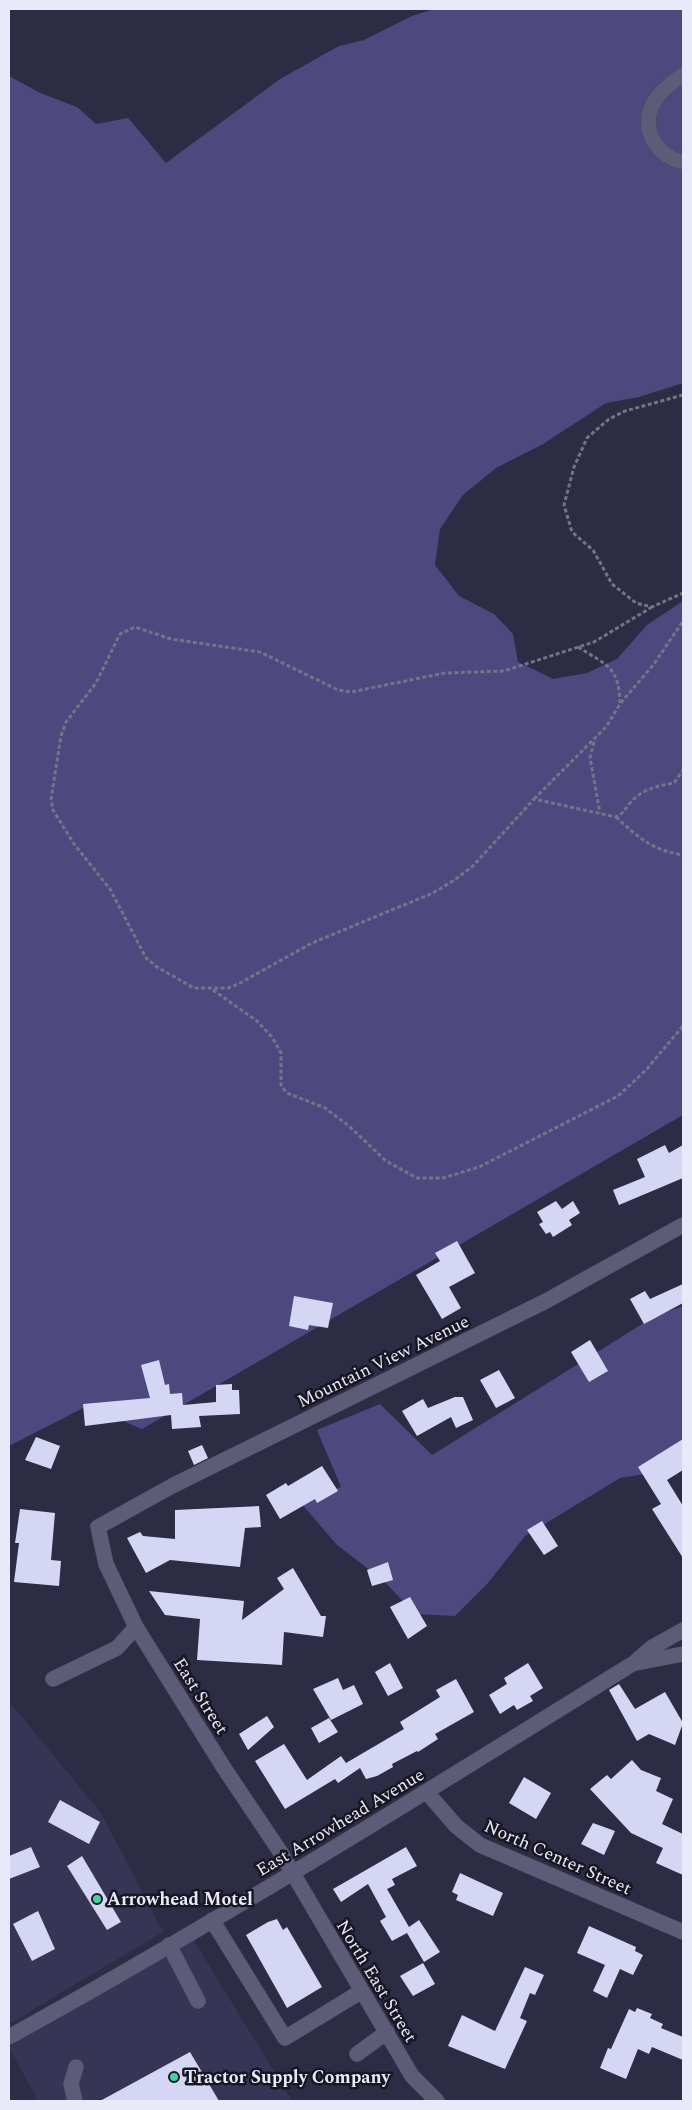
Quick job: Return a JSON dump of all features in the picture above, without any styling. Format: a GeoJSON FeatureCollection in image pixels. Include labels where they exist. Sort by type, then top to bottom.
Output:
{"type":"FeatureCollection","features":[{"type":"Feature","properties":{"kind":"street"},"geometry":{"type":"LineString","coordinates":[[683,75],[660,93],[651,107],[649,120],[650,133],[655,146],[670,158],[683,162]]}},
{"type":"Feature","properties":{"kind":"street","name":"Mountain View Avenue"},"geometry":{"type":"LineString","coordinates":[[98,1528],[172,1486],[546,1302],[683,1224]]}},
{"type":"Feature","properties":{"kind":"street","name":"East Street"},"geometry":{"type":"LineString","coordinates":[[98,1528],[106,1564],[136,1627],[293,1874]]}},
{"type":"Feature","properties":{"kind":"street"},"geometry":{"type":"LineString","coordinates":[[53,1680],[117,1648],[136,1627]]}},
{"type":"Feature","properties":{"kind":"street","name":"East Arrowhead Avenue"},"geometry":{"type":"LineString","coordinates":[[9,2037],[105,1984],[293,1874],[634,1663],[651,1648],[683,1630]]}},
{"type":"Feature","properties":{"kind":"street","name":"East Arrowhead Avenue"},"geometry":{"type":"LineString","coordinates":[[634,1663],[683,1654]]}},
{"type":"Feature","properties":{"kind":"street","name":"North Center Street"},"geometry":{"type":"LineString","coordinates":[[431,1797],[456,1826],[480,1845],[683,1932]]}},
{"type":"Feature","properties":{"kind":"street","name":"North East Street"},"geometry":{"type":"LineString","coordinates":[[293,1874],[412,2076],[437,2101]]}},
{"type":"Feature","properties":{"kind":"street"},"geometry":{"type":"LineString","coordinates":[[212,1920],[285,2038],[362,1991]]}},
{"type":"Feature","properties":{"kind":"street"},"geometry":{"type":"LineString","coordinates":[[169,1945],[198,2002]]}},
{"type":"Feature","properties":{"kind":"street"},"geometry":{"type":"LineString","coordinates":[[357,2054],[387,2032]]}},
{"type":"Feature","properties":{"kind":"street"},"geometry":{"type":"LineString","coordinates":[[75,2101],[71,2084],[76,2067]]}},
{"type":"Feature","properties":{"kind":"path"},"geometry":{"type":"LineString","coordinates":[[652,607],[636,603],[612,584],[593,550],[572,532],[564,506],[574,467],[587,438],[609,419],[625,411],[683,395]]}},
{"type":"Feature","properties":{"kind":"path"},"geometry":{"type":"LineString","coordinates":[[683,593],[652,607],[594,642],[504,672],[445,673],[351,692],[338,690],[280,660],[260,652],[171,639],[135,627],[120,634],[96,684],[72,711],[66,722],[61,736],[51,799],[53,810],[74,844],[110,889],[146,958],[157,967],[194,988],[212,990],[234,986],[312,942],[433,893],[473,866],[534,799],[606,727],[620,704],[654,664],[683,621]]}},
{"type":"Feature","properties":{"kind":"path"},"geometry":{"type":"LineString","coordinates":[[578,647],[612,668],[620,688],[620,704]]}},
{"type":"Feature","properties":{"kind":"path"},"geometry":{"type":"LineString","coordinates":[[597,737],[591,746],[590,758],[600,814]]}},
{"type":"Feature","properties":{"kind":"path"},"geometry":{"type":"LineString","coordinates":[[616,817],[621,815],[639,794],[654,787],[674,783],[683,770]]}},
{"type":"Feature","properties":{"kind":"path"},"geometry":{"type":"LineString","coordinates":[[534,799],[616,817],[643,841],[663,852],[683,855]]}},
{"type":"Feature","properties":{"kind":"path"},"geometry":{"type":"LineString","coordinates":[[212,990],[257,1021],[272,1037],[281,1053],[282,1086],[287,1093],[325,1108],[349,1126],[386,1161],[417,1178],[442,1178],[479,1167],[618,1096],[646,1070],[683,1026]]}},
{"type":"Feature","properties":{"kind":"shaded area"},"geometry":{"type":"Polygon","coordinates":[[[434,9],[683,9],[683,383],[639,397],[606,403],[543,444],[496,468],[463,495],[440,529],[435,565],[459,596],[494,614],[513,634],[518,662],[553,679],[587,673],[617,659],[647,625],[683,601],[683,1115],[142,1429],[87,1406],[9,1446],[9,76],[40,93],[77,107],[96,124],[128,118],[166,163],[280,79],[339,46],[364,40],[412,16],[434,9]]]}},
{"type":"Feature","properties":{"kind":"shaded area"},"geometry":{"type":"Polygon","coordinates":[[[683,1306],[683,1468],[620,1478],[525,1536],[488,1583],[455,1616],[415,1614],[384,1581],[337,1545],[300,1502],[341,1487],[317,1430],[380,1404],[432,1455],[655,1316],[683,1306]]]}},
{"type":"Feature","properties":{"kind":"shaded area"},"geometry":{"type":"Polygon","coordinates":[[[12,1705],[101,1813],[163,1932],[9,2024],[9,1707],[12,1705]]]}},
{"type":"Feature","properties":{"kind":"shaded area"},"geometry":{"type":"Polygon","coordinates":[[[193,1939],[292,2101],[38,2101],[9,2047],[193,1939]]]}},
{"type":"Feature","properties":{"kind":"building"},"geometry":{"type":"Polygon","coordinates":[[[665,1145],[669,1153],[683,1145],[683,1178],[619,1205],[613,1190],[645,1177],[637,1159],[665,1145]]]}},
{"type":"Feature","properties":{"kind":"building"},"geometry":{"type":"Polygon","coordinates":[[[556,1201],[562,1209],[573,1201],[580,1213],[569,1220],[572,1225],[553,1237],[550,1232],[546,1234],[539,1224],[543,1222],[537,1212],[556,1201]]]}},
{"type":"Feature","properties":{"kind":"building"},"geometry":{"type":"Polygon","coordinates":[[[457,1241],[475,1273],[449,1287],[461,1308],[442,1319],[416,1275],[440,1261],[435,1253],[457,1241]]]}},
{"type":"Feature","properties":{"kind":"building"},"geometry":{"type":"Polygon","coordinates":[[[683,1284],[683,1303],[644,1324],[630,1299],[645,1291],[650,1299],[683,1284]]]}},
{"type":"Feature","properties":{"kind":"building"},"geometry":{"type":"Polygon","coordinates":[[[294,1296],[333,1303],[328,1328],[309,1325],[308,1330],[289,1326],[294,1296]]]}},
{"type":"Feature","properties":{"kind":"building"},"geometry":{"type":"Polygon","coordinates":[[[590,1340],[608,1371],[589,1382],[571,1352],[590,1340]]]}},
{"type":"Feature","properties":{"kind":"building"},"geometry":{"type":"Polygon","coordinates":[[[159,1360],[165,1385],[169,1384],[170,1394],[182,1393],[183,1405],[216,1402],[216,1385],[232,1384],[232,1390],[239,1390],[240,1414],[199,1416],[201,1427],[172,1429],[171,1415],[85,1426],[83,1404],[150,1398],[141,1365],[159,1360]]]}},
{"type":"Feature","properties":{"kind":"building"},"geometry":{"type":"Polygon","coordinates":[[[499,1370],[515,1398],[496,1408],[480,1380],[499,1370]]]}},
{"type":"Feature","properties":{"kind":"building"},"geometry":{"type":"Polygon","coordinates":[[[455,1397],[463,1397],[473,1420],[456,1428],[451,1417],[417,1436],[402,1411],[423,1399],[428,1408],[455,1397]]]}},
{"type":"Feature","properties":{"kind":"building"},"geometry":{"type":"Polygon","coordinates":[[[36,1437],[60,1446],[51,1469],[25,1460],[36,1437]]]}},
{"type":"Feature","properties":{"kind":"building"},"geometry":{"type":"Polygon","coordinates":[[[683,1439],[683,1470],[667,1480],[683,1506],[683,1558],[652,1509],[661,1504],[638,1467],[683,1439]]]}},
{"type":"Feature","properties":{"kind":"building"},"geometry":{"type":"Polygon","coordinates":[[[202,1445],[208,1458],[194,1465],[188,1451],[202,1445]]]}},
{"type":"Feature","properties":{"kind":"building"},"geometry":{"type":"Polygon","coordinates":[[[322,1466],[338,1491],[317,1503],[315,1499],[280,1519],[266,1495],[286,1483],[288,1486],[322,1466]]]}},
{"type":"Feature","properties":{"kind":"building"},"geometry":{"type":"Polygon","coordinates":[[[259,1506],[261,1527],[245,1528],[240,1567],[170,1560],[146,1573],[127,1538],[140,1532],[143,1536],[175,1539],[175,1510],[259,1506]]]}},
{"type":"Feature","properties":{"kind":"building"},"geometry":{"type":"Polygon","coordinates":[[[20,1509],[55,1513],[51,1560],[61,1561],[59,1586],[14,1582],[19,1543],[15,1543],[20,1509]]]}},
{"type":"Feature","properties":{"kind":"building"},"geometry":{"type":"Polygon","coordinates":[[[542,1521],[558,1546],[544,1555],[527,1530],[542,1521]]]}},
{"type":"Feature","properties":{"kind":"building"},"geometry":{"type":"Polygon","coordinates":[[[388,1562],[393,1580],[372,1586],[367,1570],[388,1562]]]}},
{"type":"Feature","properties":{"kind":"building"},"geometry":{"type":"Polygon","coordinates":[[[293,1568],[321,1616],[326,1616],[323,1637],[284,1632],[282,1665],[197,1660],[200,1619],[165,1615],[149,1591],[244,1601],[242,1620],[284,1589],[277,1578],[293,1568]]]}},
{"type":"Feature","properties":{"kind":"building"},"geometry":{"type":"Polygon","coordinates":[[[410,1597],[427,1626],[408,1639],[390,1607],[410,1597]]]}},
{"type":"Feature","properties":{"kind":"building"},"geometry":{"type":"Polygon","coordinates":[[[390,1663],[403,1688],[388,1696],[375,1672],[390,1663]]]}},
{"type":"Feature","properties":{"kind":"building"},"geometry":{"type":"Polygon","coordinates":[[[528,1663],[543,1688],[530,1696],[533,1701],[517,1710],[514,1705],[500,1714],[489,1695],[507,1684],[504,1678],[528,1663]]]}},
{"type":"Feature","properties":{"kind":"building"},"geometry":{"type":"Polygon","coordinates":[[[338,1678],[343,1690],[354,1685],[363,1704],[331,1720],[313,1689],[338,1678]]]}},
{"type":"Feature","properties":{"kind":"building"},"geometry":{"type":"Polygon","coordinates":[[[456,1679],[474,1712],[435,1734],[438,1739],[418,1752],[392,1764],[393,1767],[377,1776],[366,1779],[360,1768],[338,1783],[335,1779],[285,1809],[255,1761],[284,1744],[307,1780],[341,1756],[346,1763],[404,1729],[400,1722],[440,1697],[436,1690],[456,1679]]]}},
{"type":"Feature","properties":{"kind":"building"},"geometry":{"type":"Polygon","coordinates":[[[619,1684],[635,1709],[665,1692],[683,1723],[675,1745],[649,1734],[637,1741],[609,1690],[619,1684]]]}},
{"type":"Feature","properties":{"kind":"building"},"geometry":{"type":"Polygon","coordinates":[[[267,1716],[274,1727],[248,1750],[239,1734],[267,1716]]]}},
{"type":"Feature","properties":{"kind":"building"},"geometry":{"type":"Polygon","coordinates":[[[329,1718],[338,1732],[319,1743],[311,1728],[329,1718]]]}},
{"type":"Feature","properties":{"kind":"building"},"geometry":{"type":"Polygon","coordinates":[[[632,1760],[641,1770],[661,1778],[656,1791],[673,1799],[662,1824],[683,1834],[683,1875],[656,1863],[663,1848],[631,1833],[590,1789],[607,1775],[611,1779],[632,1760]]]}},
{"type":"Feature","properties":{"kind":"building"},"geometry":{"type":"Polygon","coordinates":[[[524,1777],[551,1793],[536,1819],[509,1803],[524,1777]]]}},
{"type":"Feature","properties":{"kind":"building","name":"Arrowhead Motel"},"geometry":{"type":"Polygon","coordinates":[[[60,1800],[100,1822],[89,1844],[48,1822],[60,1800]]]}},
{"type":"Feature","properties":{"kind":"building"},"geometry":{"type":"Polygon","coordinates":[[[593,1823],[615,1831],[604,1855],[581,1844],[593,1823]]]}},
{"type":"Feature","properties":{"kind":"building"},"geometry":{"type":"Polygon","coordinates":[[[31,1847],[40,1867],[9,1879],[9,1856],[31,1847]]]}},
{"type":"Feature","properties":{"kind":"building"},"geometry":{"type":"Polygon","coordinates":[[[406,1847],[417,1866],[392,1879],[395,1885],[387,1889],[409,1927],[419,1920],[440,1952],[424,1962],[407,1933],[392,1941],[380,1921],[386,1917],[368,1884],[341,1902],[333,1889],[406,1847]]]}},
{"type":"Feature","properties":{"kind":"building","name":"Arrowhead Motel"},"geometry":{"type":"Polygon","coordinates":[[[82,1856],[121,1922],[107,1930],[67,1866],[82,1856]]]}},
{"type":"Feature","properties":{"kind":"building"},"geometry":{"type":"Polygon","coordinates":[[[460,1873],[503,1893],[493,1916],[456,1900],[458,1895],[452,1892],[460,1873]]]}},
{"type":"Feature","properties":{"kind":"building"},"geometry":{"type":"Polygon","coordinates":[[[38,1911],[55,1949],[32,1961],[13,1924],[38,1911]]]}},
{"type":"Feature","properties":{"kind":"building"},"geometry":{"type":"Polygon","coordinates":[[[277,1919],[283,1930],[287,1927],[322,1987],[287,2008],[246,1935],[277,1919]]]}},
{"type":"Feature","properties":{"kind":"building"},"geometry":{"type":"Polygon","coordinates":[[[589,1926],[636,1947],[635,1951],[643,1955],[633,1975],[620,1969],[607,1998],[593,1991],[605,1965],[577,1953],[589,1926]]]}},
{"type":"Feature","properties":{"kind":"building"},"geometry":{"type":"Polygon","coordinates":[[[423,1963],[435,1984],[413,1996],[400,1976],[423,1963]]]}},
{"type":"Feature","properties":{"kind":"building"},"geometry":{"type":"Polygon","coordinates":[[[525,1967],[544,1975],[535,1995],[530,1993],[520,2018],[527,2021],[505,2069],[448,2046],[462,2015],[495,2031],[525,1967]]]}},
{"type":"Feature","properties":{"kind":"building"},"geometry":{"type":"Polygon","coordinates":[[[637,2008],[652,2014],[650,2018],[663,2024],[661,2028],[683,2037],[683,2060],[652,2047],[649,2054],[638,2049],[626,2079],[600,2068],[608,2048],[611,2049],[629,2009],[635,2012],[637,2008]]]}},
{"type":"Feature","properties":{"kind":"building","name":"Tractor Supply Company"},"geometry":{"type":"Polygon","coordinates":[[[190,2052],[219,2101],[100,2101],[190,2052]]]}},
{"type":"Feature","properties":{"kind":"place","name":"Arrowhead Motel"},"geometry":{"type":"Point","coordinates":[97,1899]}},
{"type":"Feature","properties":{"kind":"place","name":"Tractor Supply Company"},"geometry":{"type":"Point","coordinates":[174,2077]}}]}
